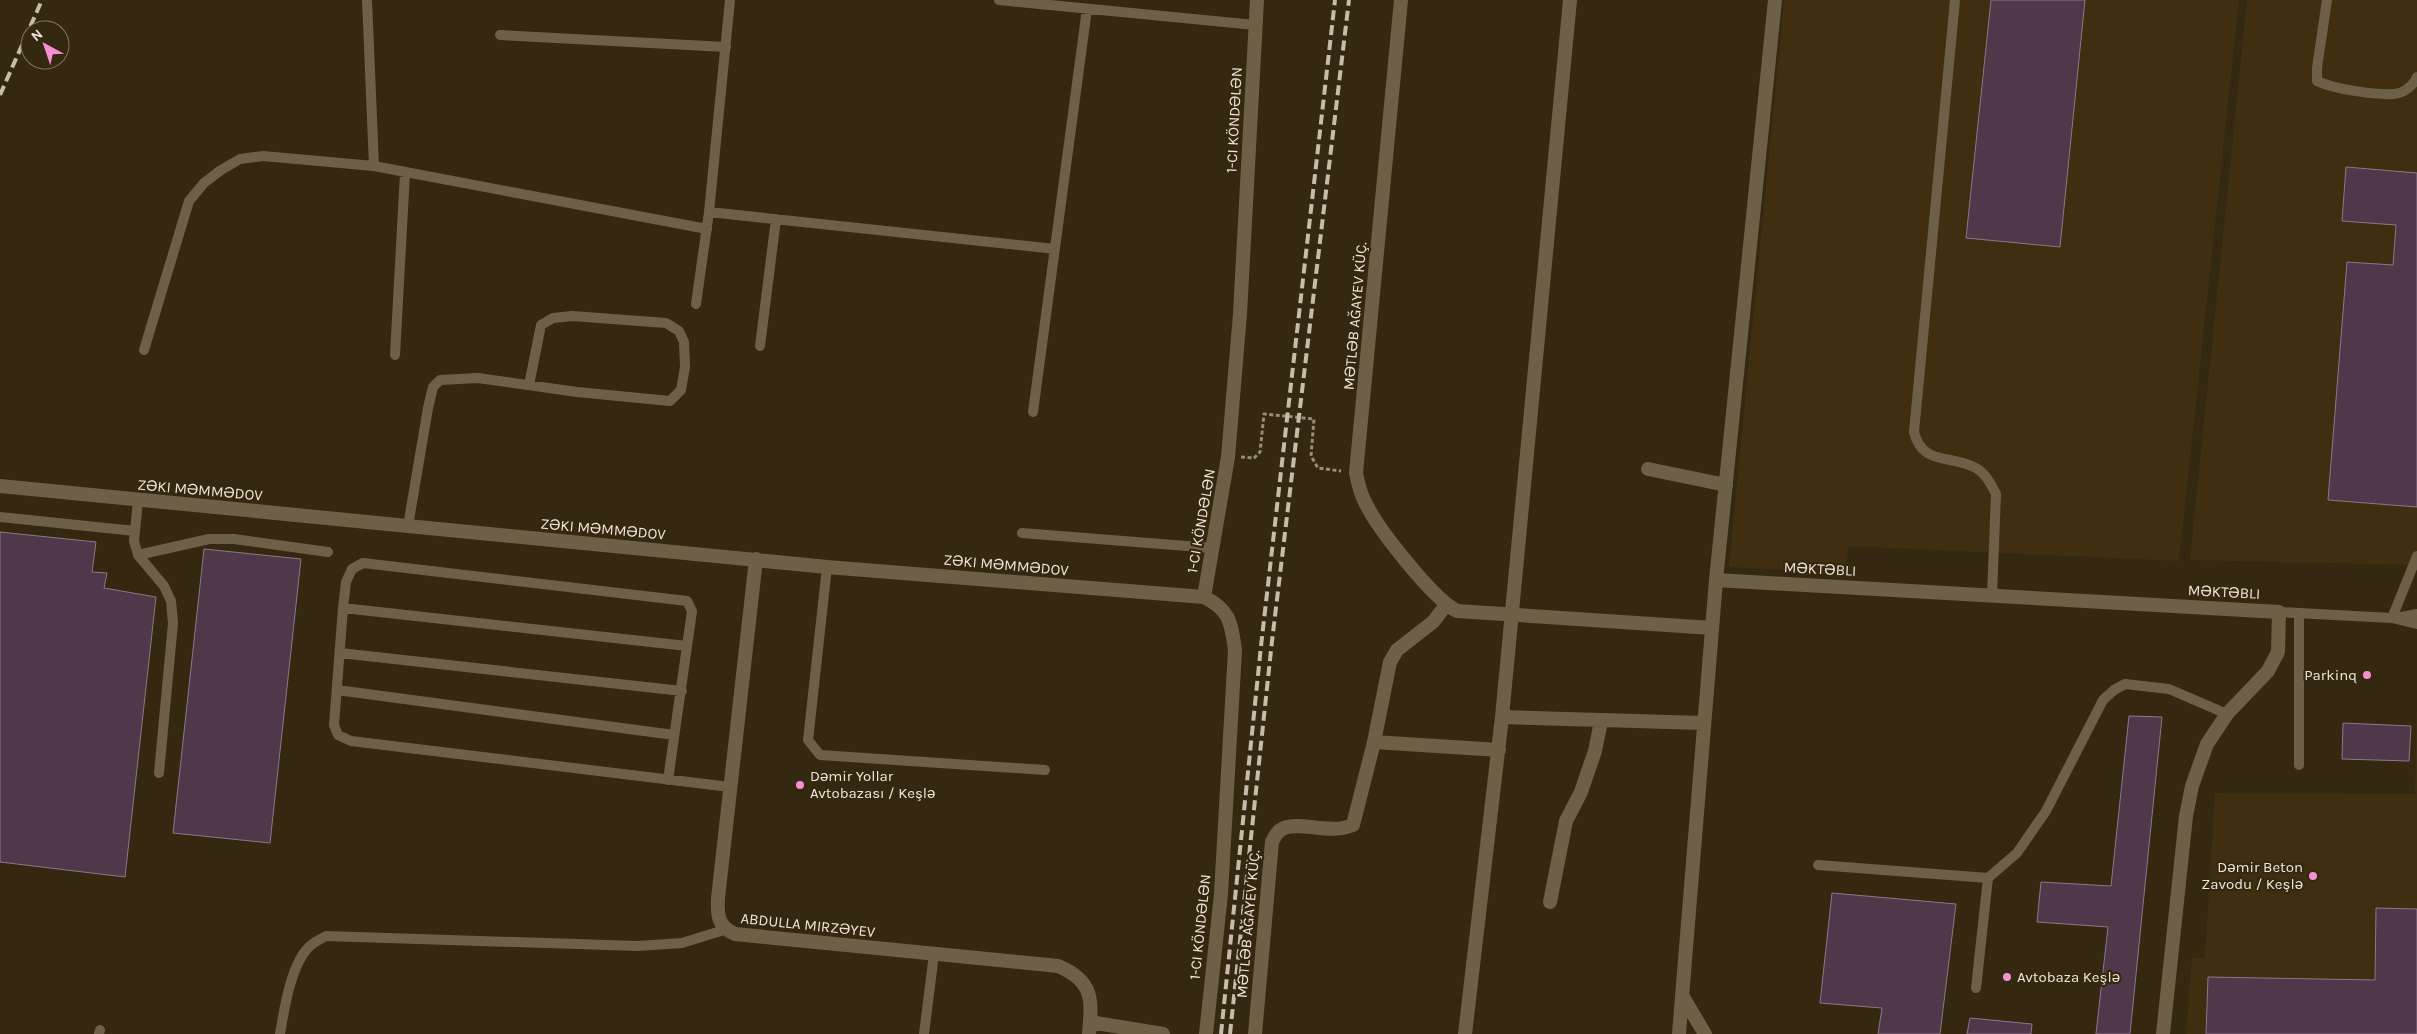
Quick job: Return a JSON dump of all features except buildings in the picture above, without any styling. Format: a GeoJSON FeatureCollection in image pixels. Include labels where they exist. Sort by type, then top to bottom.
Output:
{"type":"FeatureCollection","features":[{"type":"Feature","properties":{"kind":"street","name":"1-CI KÖNDƏLƏN"},"geometry":{"type":"LineString","coordinates":[[1206,1034],[1221,894],[1235,650],[1228,615],[1218,604],[1204,597],[1228,457],[1240,314],[1257,0]]}},
{"type":"Feature","properties":{"kind":"street","name":"MƏTLƏB AĞAYEV KÜÇ."},"geometry":{"type":"LineString","coordinates":[[1401,0],[1356,473],[1366,504],[1380,528],[1446,605],[1458,612],[1712,628]]}},
{"type":"Feature","properties":{"kind":"street"},"geometry":{"type":"LineString","coordinates":[[1465,1034],[1499,750],[1570,0]]}},
{"type":"Feature","properties":{"kind":"street"},"geometry":{"type":"LineString","coordinates":[[1679,1034],[1716,580],[1774,0]]}},
{"type":"Feature","properties":{"kind":"street"},"geometry":{"type":"LineString","coordinates":[[1648,469],[1726,485]]}},
{"type":"Feature","properties":{"kind":"street","name":"ZƏKI MƏMMƏDOV"},"geometry":{"type":"LineString","coordinates":[[0,486],[827,567],[1204,597]]}},
{"type":"Feature","properties":{"kind":"street","name":"ABDULLA MIRZƏYEV"},"geometry":{"type":"LineString","coordinates":[[756,560],[718,898],[717,917],[724,930],[735,934],[1058,966],[1079,977],[1088,989],[1091,999],[1089,1028]]}},
{"type":"Feature","properties":{"kind":"street","name":"MƏKTƏBLI"},"geometry":{"type":"LineString","coordinates":[[1716,580],[2280,612],[2278,652],[2268,671],[2227,714],[2206,744],[2192,786],[2186,816],[2163,1034]]}},
{"type":"Feature","properties":{"kind":"street","name":"MƏTLƏB AĞAYEV KÜÇ."},"geometry":{"type":"LineString","coordinates":[[1255,1034],[1272,842],[1276,832],[1285,827],[1344,829],[1353,825],[1374,742],[1390,662],[1397,650],[1433,622],[1446,605]]}},
{"type":"Feature","properties":{"kind":"street"},"geometry":{"type":"LineString","coordinates":[[1502,717],[1704,723]]}},
{"type":"Feature","properties":{"kind":"street"},"geometry":{"type":"LineString","coordinates":[[1550,902],[1566,821],[1581,792],[1595,751],[1601,721]]}},
{"type":"Feature","properties":{"kind":"street"},"geometry":{"type":"LineString","coordinates":[[1374,742],[1499,750]]}},
{"type":"Feature","properties":{"kind":"street"},"geometry":{"type":"LineString","coordinates":[[1683,998],[1705,1034]]}},
{"type":"Feature","properties":{"kind":"street"},"geometry":{"type":"LineString","coordinates":[[1089,1028],[1163,1034]]}},
{"type":"Feature","properties":{"kind":"lane"},"geometry":{"type":"LineString","coordinates":[[367,0],[374,166]]}},
{"type":"Feature","properties":{"kind":"lane"},"geometry":{"type":"LineString","coordinates":[[696,304],[709,212],[730,0]]}},
{"type":"Feature","properties":{"kind":"lane"},"geometry":{"type":"LineString","coordinates":[[999,0],[1256,25]]}},
{"type":"Feature","properties":{"kind":"lane"},"geometry":{"type":"LineString","coordinates":[[1955,0],[1914,432],[1917,444],[1928,454],[1975,467],[1989,480],[1996,494],[1992,596]]}},
{"type":"Feature","properties":{"kind":"lane"},"geometry":{"type":"LineString","coordinates":[[2327,0],[2317,68],[2317,81],[2329,87],[2395,95],[2408,89],[2417,77]]}},
{"type":"Feature","properties":{"kind":"lane"},"geometry":{"type":"LineString","coordinates":[[1034,412],[1087,9]]}},
{"type":"Feature","properties":{"kind":"lane"},"geometry":{"type":"LineString","coordinates":[[500,35],[726,47]]}},
{"type":"Feature","properties":{"kind":"lane"},"geometry":{"type":"LineString","coordinates":[[144,350],[189,200],[204,183],[240,159],[263,156],[374,166],[707,229]]}},
{"type":"Feature","properties":{"kind":"lane"},"geometry":{"type":"LineString","coordinates":[[395,355],[405,173]]}},
{"type":"Feature","properties":{"kind":"lane"},"geometry":{"type":"LineString","coordinates":[[709,212],[1055,249]]}},
{"type":"Feature","properties":{"kind":"lane"},"geometry":{"type":"LineString","coordinates":[[760,346],[776,219]]}},
{"type":"Feature","properties":{"kind":"lane"},"geometry":{"type":"LineString","coordinates":[[408,526],[433,387],[440,380],[478,378],[623,398],[670,401],[681,390],[685,367],[684,342],[679,331],[666,323],[572,316],[553,318],[541,325],[529,385]]}},
{"type":"Feature","properties":{"kind":"lane"},"geometry":{"type":"LineString","coordinates":[[138,501],[134,541],[138,555],[164,586],[171,600],[173,623],[158,773]]}},
{"type":"Feature","properties":{"kind":"lane"},"geometry":{"type":"LineString","coordinates":[[0,517],[135,531]]}},
{"type":"Feature","properties":{"kind":"lane"},"geometry":{"type":"LineString","coordinates":[[1022,533],[1212,548]]}},
{"type":"Feature","properties":{"kind":"lane"},"geometry":{"type":"LineString","coordinates":[[138,555],[208,539],[234,539],[328,552]]}},
{"type":"Feature","properties":{"kind":"lane"},"geometry":{"type":"LineString","coordinates":[[2392,618],[2417,556]]}},
{"type":"Feature","properties":{"kind":"lane"},"geometry":{"type":"LineString","coordinates":[[668,780],[692,612],[687,601],[363,564],[352,569],[346,582],[343,608],[334,725],[338,735],[351,741],[668,780],[730,787]]}},
{"type":"Feature","properties":{"kind":"lane"},"geometry":{"type":"LineString","coordinates":[[827,567],[808,740],[820,755],[1045,770]]}},
{"type":"Feature","properties":{"kind":"lane"},"geometry":{"type":"LineString","coordinates":[[343,608],[687,646]]}},
{"type":"Feature","properties":{"kind":"lane"},"geometry":{"type":"LineString","coordinates":[[2280,612],[2392,618],[2417,624]]}},
{"type":"Feature","properties":{"kind":"lane"},"geometry":{"type":"LineString","coordinates":[[2299,765],[2300,613]]}},
{"type":"Feature","properties":{"kind":"lane"},"geometry":{"type":"LineString","coordinates":[[2392,618],[2417,614]]}},
{"type":"Feature","properties":{"kind":"lane"},"geometry":{"type":"LineString","coordinates":[[340,653],[682,690]]}},
{"type":"Feature","properties":{"kind":"lane"},"geometry":{"type":"LineString","coordinates":[[1976,988],[1988,878],[2017,853],[2046,811],[2103,700],[2114,690],[2125,684],[2168,689],[2227,714]]}},
{"type":"Feature","properties":{"kind":"lane"},"geometry":{"type":"LineString","coordinates":[[337,690],[674,735]]}},
{"type":"Feature","properties":{"kind":"lane"},"geometry":{"type":"LineString","coordinates":[[1818,865],[1988,878]]}},
{"type":"Feature","properties":{"kind":"lane"},"geometry":{"type":"LineString","coordinates":[[280,1034],[286,1000],[294,972],[309,946],[326,936],[638,946],[682,943],[724,930]]}},
{"type":"Feature","properties":{"kind":"lane"},"geometry":{"type":"LineString","coordinates":[[924,1034],[934,954]]}},
{"type":"Feature","properties":{"kind":"path"},"geometry":{"type":"LineString","coordinates":[[1260,452],[1264,414],[1314,419],[1311,456],[1318,468],[1356,473]]}},
{"type":"Feature","properties":{"kind":"shaded area"},"geometry":{"type":"Polygon","coordinates":[[[1784,0],[2239,0],[2179,561],[1849,546],[1845,573],[1729,567],[1784,0]]]}},
{"type":"Feature","properties":{"kind":"shaded area"},"geometry":{"type":"Polygon","coordinates":[[[2247,0],[2417,0],[2417,565],[2190,560],[2247,0]]]}},
{"type":"Feature","properties":{"kind":"shaded area","name":"Dəmir Beton Zavodu / Keşlə"},"geometry":{"type":"Polygon","coordinates":[[[2417,707],[2417,1034],[2186,1034],[2192,958],[2205,958],[2215,793],[2415,794],[2417,707]]]}},
{"type":"Feature","properties":{"kind":"railway"},"geometry":{"type":"LineString","coordinates":[[0,95],[42,0]]}},
{"type":"Feature","properties":{"kind":"railway"},"geometry":{"type":"LineString","coordinates":[[1221,1034],[1261,646],[1335,0]]}},
{"type":"Feature","properties":{"kind":"railway"},"geometry":{"type":"LineString","coordinates":[[1230,1034],[1272,641],[1349,0]]}},
{"type":"Feature","properties":{"kind":"place","name":"Parkinq"},"geometry":{"type":"Point","coordinates":[2367,675]}},
{"type":"Feature","properties":{"kind":"place","name":"Dəmir Yollar Avtobazası / Keşlə"},"geometry":{"type":"Point","coordinates":[800,785]}},
{"type":"Feature","properties":{"kind":"place","name":"Dəmir Beton Zavodu / Keşlə"},"geometry":{"type":"Point","coordinates":[2313,876]}},
{"type":"Feature","properties":{"kind":"place","name":"Avtobaza Keşlə"},"geometry":{"type":"Point","coordinates":[2007,977]}}]}
